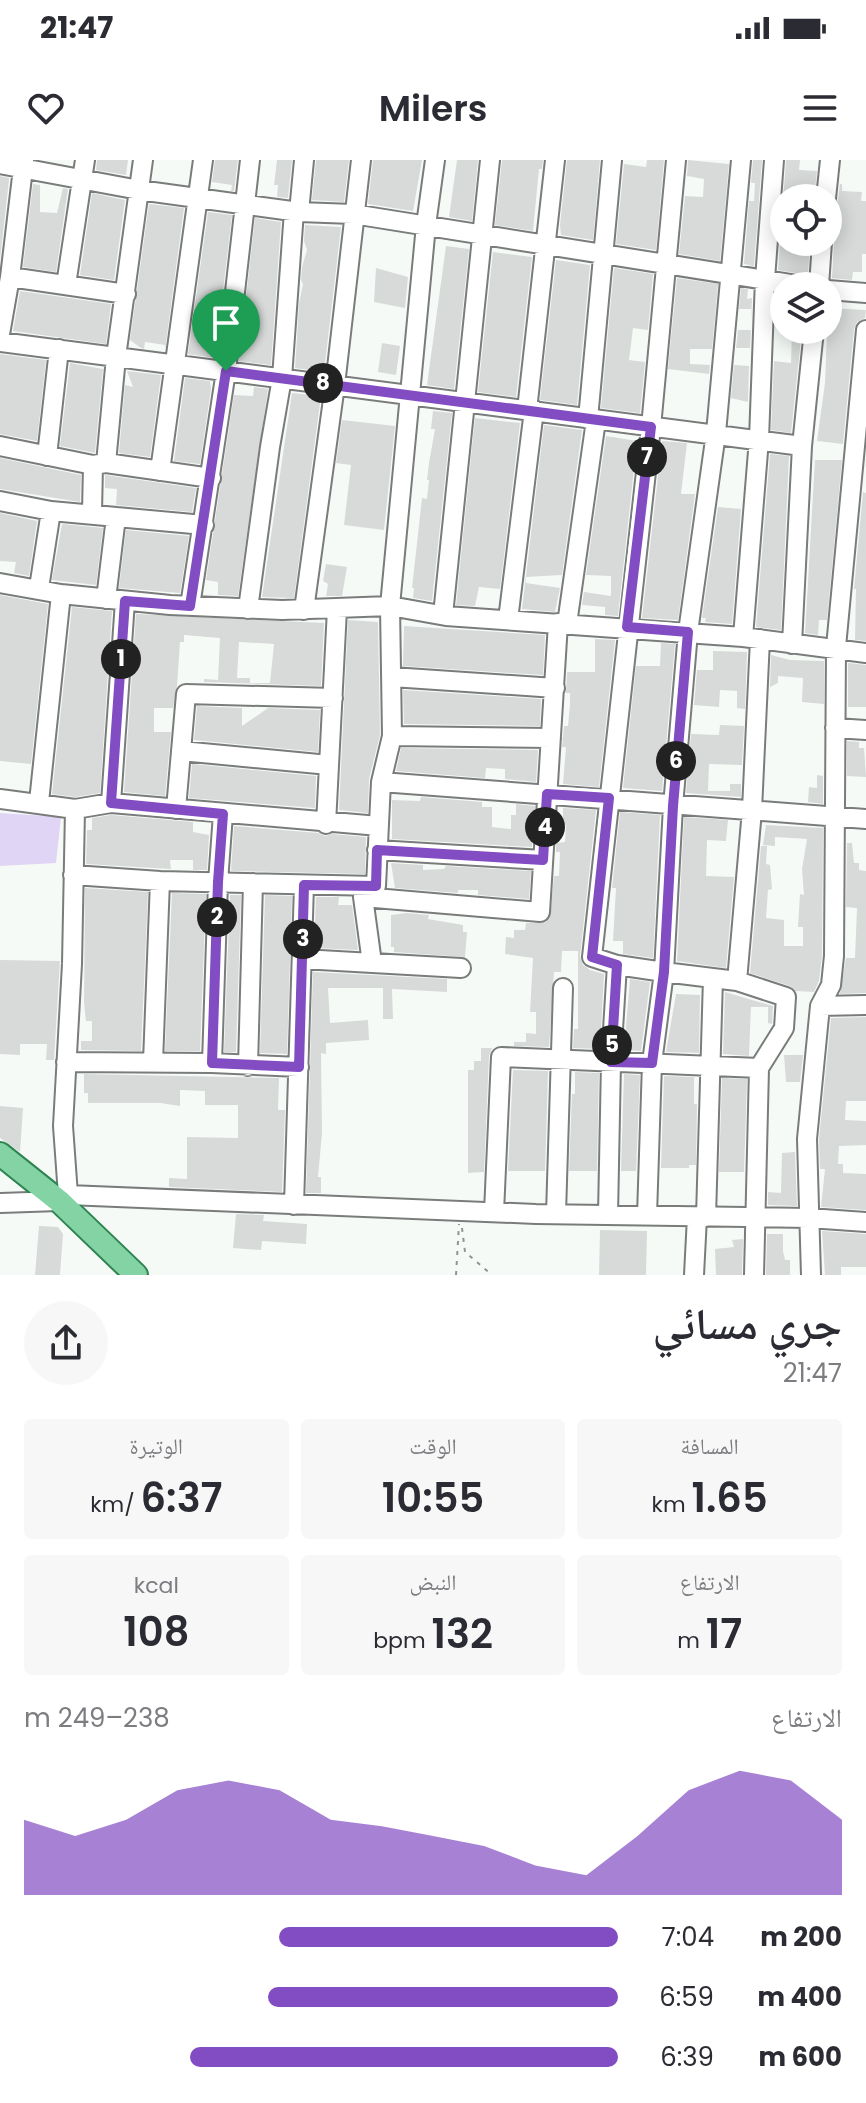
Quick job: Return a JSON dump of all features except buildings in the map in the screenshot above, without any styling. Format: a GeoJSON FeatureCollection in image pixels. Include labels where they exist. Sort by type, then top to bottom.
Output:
{"type":"FeatureCollection","features":[{"type":"Feature","properties":{"kind":"main road"},"geometry":{"type":"LineString","coordinates":[[0,1154],[63,1198],[118,1266],[136,1275]]}},
{"type":"Feature","properties":{"kind":"street"},"geometry":{"type":"LineString","coordinates":[[66,285],[85,160]]}},
{"type":"Feature","properties":{"kind":"street"},"geometry":{"type":"LineString","coordinates":[[92,513],[143,160]]}},
{"type":"Feature","properties":{"kind":"street"},"geometry":{"type":"LineString","coordinates":[[160,471],[203,160]]}},
{"type":"Feature","properties":{"kind":"street"},"geometry":{"type":"LineString","coordinates":[[190,606],[226,371],[250,160]]}},
{"type":"Feature","properties":{"kind":"street"},"geometry":{"type":"LineString","coordinates":[[248,609],[282,378],[296,211],[304,160]]}},
{"type":"Feature","properties":{"kind":"street"},"geometry":{"type":"LineString","coordinates":[[304,610],[335,385],[361,160]]}},
{"type":"Feature","properties":{"kind":"street"},"geometry":{"type":"LineString","coordinates":[[372,963],[369,892],[377,850],[381,782],[392,736],[390,606],[426,225],[435,160]]}},
{"type":"Feature","properties":{"kind":"street"},"geometry":{"type":"LineString","coordinates":[[443,615],[490,160]]}},
{"type":"Feature","properties":{"kind":"street"},"geometry":{"type":"LineString","coordinates":[[508,620],[555,160]]}},
{"type":"Feature","properties":{"kind":"street"},"geometry":{"type":"LineString","coordinates":[[73,875],[304,885],[540,912],[555,688],[592,420],[602,254],[612,160]]}},
{"type":"Feature","properties":{"kind":"street"},"geometry":{"type":"LineString","coordinates":[[676,160],[651,427],[592,957],[617,965],[737,981],[786,997],[784,1028],[759,1068],[754,1275]]}},
{"type":"Feature","properties":{"kind":"street"},"geometry":{"type":"LineString","coordinates":[[647,1215],[652,1063],[664,972],[673,806],[688,632],[716,433],[741,160]]}},
{"type":"Feature","properties":{"kind":"street"},"geometry":{"type":"LineString","coordinates":[[737,981],[752,810],[752,638],[765,279],[774,160]]}},
{"type":"Feature","properties":{"kind":"street"},"geometry":{"type":"LineString","coordinates":[[827,184],[830,160]]}},
{"type":"Feature","properties":{"kind":"street"},"geometry":{"type":"LineString","coordinates":[[0,164],[24,164],[139,190],[296,211],[353,214],[770,280]]}},
{"type":"Feature","properties":{"kind":"street"},"geometry":{"type":"LineString","coordinates":[[0,334],[24,164]]}},
{"type":"Feature","properties":{"kind":"street"},"geometry":{"type":"LineString","coordinates":[[10,277],[126,294]]}},
{"type":"Feature","properties":{"kind":"street"},"geometry":{"type":"LineString","coordinates":[[842,291],[866,293]]}},
{"type":"Feature","properties":{"kind":"street"},"geometry":{"type":"LineString","coordinates":[[811,1275],[807,1139],[820,1006],[831,985],[834,956],[836,647],[866,330]]}},
{"type":"Feature","properties":{"kind":"street"},"geometry":{"type":"LineString","coordinates":[[0,342],[802,446]]}},
{"type":"Feature","properties":{"kind":"street"},"geometry":{"type":"LineString","coordinates":[[792,644],[802,446],[813,344]]}},
{"type":"Feature","properties":{"kind":"street"},"geometry":{"type":"LineString","coordinates":[[47,456],[59,349]]}},
{"type":"Feature","properties":{"kind":"street"},"geometry":{"type":"LineString","coordinates":[[0,446],[99,464],[211,478]]}},
{"type":"Feature","properties":{"kind":"street"},"geometry":{"type":"LineString","coordinates":[[0,501],[51,511],[204,525]]}},
{"type":"Feature","properties":{"kind":"street"},"geometry":{"type":"LineString","coordinates":[[39,588],[51,511]]}},
{"type":"Feature","properties":{"kind":"street"},"geometry":{"type":"LineString","coordinates":[[111,803],[116,517]]}},
{"type":"Feature","properties":{"kind":"street"},"geometry":{"type":"LineString","coordinates":[[0,583],[61,594],[190,606],[304,610],[390,606],[443,615],[688,632],[836,647],[866,653]]}},
{"type":"Feature","properties":{"kind":"street"},"geometry":{"type":"LineString","coordinates":[[39,802],[61,594]]}},
{"type":"Feature","properties":{"kind":"street"},"geometry":{"type":"LineString","coordinates":[[326,824],[337,609]]}},
{"type":"Feature","properties":{"kind":"street"},"geometry":{"type":"LineString","coordinates":[[392,677],[555,688]]}},
{"type":"Feature","properties":{"kind":"street"},"geometry":{"type":"LineString","coordinates":[[176,809],[186,694],[333,698]]}},
{"type":"Feature","properties":{"kind":"street"},"geometry":{"type":"LineString","coordinates":[[835,728],[866,730]]}},
{"type":"Feature","properties":{"kind":"street"},"geometry":{"type":"LineString","coordinates":[[392,736],[551,738]]}},
{"type":"Feature","properties":{"kind":"street"},"geometry":{"type":"LineString","coordinates":[[181,751],[329,765]]}},
{"type":"Feature","properties":{"kind":"street"},"geometry":{"type":"LineString","coordinates":[[381,782],[866,819]]}},
{"type":"Feature","properties":{"kind":"street"},"geometry":{"type":"LineString","coordinates":[[0,799],[75,809],[111,803],[326,824],[379,826]]}},
{"type":"Feature","properties":{"kind":"street"},"geometry":{"type":"LineString","coordinates":[[63,1198],[75,809]]}},
{"type":"Feature","properties":{"kind":"street"},"geometry":{"type":"LineString","coordinates":[[212,1063],[223,814]]}},
{"type":"Feature","properties":{"kind":"street"},"geometry":{"type":"LineString","coordinates":[[377,850],[543,860]]}},
{"type":"Feature","properties":{"kind":"street"},"geometry":{"type":"LineString","coordinates":[[153,1062],[160,881]]}},
{"type":"Feature","properties":{"kind":"street"},"geometry":{"type":"LineString","coordinates":[[248,1066],[253,883]]}},
{"type":"Feature","properties":{"kind":"street"},"geometry":{"type":"LineString","coordinates":[[294,1205],[304,885]]}},
{"type":"Feature","properties":{"kind":"street"},"geometry":{"type":"LineString","coordinates":[[302,959],[461,968]]}},
{"type":"Feature","properties":{"kind":"street"},"geometry":{"type":"LineString","coordinates":[[608,1215],[611,1062],[617,965]]}},
{"type":"Feature","properties":{"kind":"street"},"geometry":{"type":"LineString","coordinates":[[694,1275],[701,1217],[713,978]]}},
{"type":"Feature","properties":{"kind":"street"},"geometry":{"type":"LineString","coordinates":[[556,1214],[563,988]]}},
{"type":"Feature","properties":{"kind":"street"},"geometry":{"type":"LineString","coordinates":[[820,1006],[866,1005]]}},
{"type":"Feature","properties":{"kind":"street"},"geometry":{"type":"LineString","coordinates":[[494,1212],[501,1057],[759,1068]]}},
{"type":"Feature","properties":{"kind":"street"},"geometry":{"type":"LineString","coordinates":[[66,1062],[299,1067]]}},
{"type":"Feature","properties":{"kind":"street"},"geometry":{"type":"LineString","coordinates":[[0,1203],[63,1198],[866,1222]]}},
{"type":"Feature","properties":{"kind":"path"},"geometry":{"type":"LineString","coordinates":[[456,1275],[459,1211]]}},
{"type":"Feature","properties":{"kind":"path"},"geometry":{"type":"LineString","coordinates":[[459,1211],[465,1252],[492,1275]]}},
{"type":"Feature","properties":{"kind":"shaded area"},"geometry":{"type":"Polygon","coordinates":[[[0,813],[61,817],[56,863],[0,866],[0,813]]]}},
{"type":"Feature","properties":{"kind":"route"},"geometry":{"type":"LineString","coordinates":[[226,371],[651,427],[627,627],[688,632],[673,806],[664,972],[652,1063],[611,1062],[617,965],[592,957],[609,798],[547,794],[543,860],[377,850],[376,886],[304,885],[299,1067],[212,1063],[223,814],[111,803],[125,601],[190,606],[226,371]]}}]}
